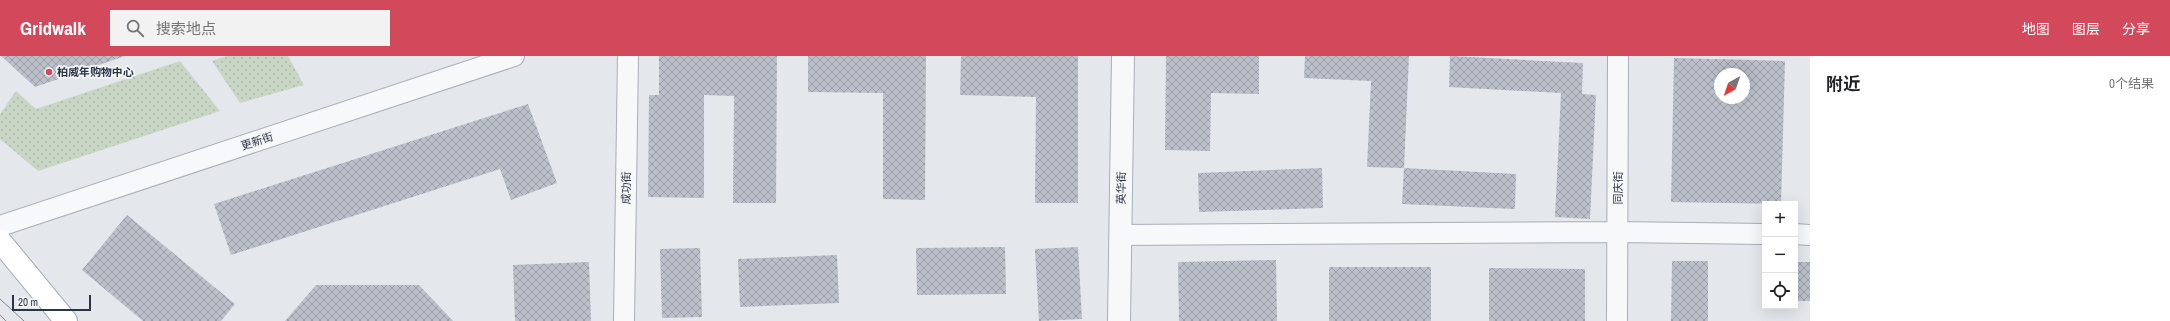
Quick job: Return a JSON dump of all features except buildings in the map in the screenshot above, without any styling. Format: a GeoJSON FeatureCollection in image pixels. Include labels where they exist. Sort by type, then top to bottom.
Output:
{"type":"FeatureCollection","features":[{"type":"Feature","properties":{"kind":"main road"},"geometry":{"type":"LineString","coordinates":[[0,241],[66,321]]}},
{"type":"Feature","properties":{"kind":"street","name":"更新街"},"geometry":{"type":"LineString","coordinates":[[0,226],[514,56]]}},
{"type":"Feature","properties":{"kind":"street","name":"成功街"},"geometry":{"type":"LineString","coordinates":[[624,321],[628,56]]}},
{"type":"Feature","properties":{"kind":"street","name":"英华街"},"geometry":{"type":"LineString","coordinates":[[1119,321],[1123,56]]}},
{"type":"Feature","properties":{"kind":"street","name":"同庆街"},"geometry":{"type":"LineString","coordinates":[[1617,321],[1618,56]]}},
{"type":"Feature","properties":{"kind":"street"},"geometry":{"type":"LineString","coordinates":[[1120,235],[1617,232],[1762,234]]}},
{"type":"Feature","properties":{"kind":"street"},"geometry":{"type":"LineString","coordinates":[[1798,234],[1810,235]]}},
{"type":"Feature","properties":{"kind":"green space"},"geometry":{"type":"Polygon","coordinates":[[[226,56],[288,56],[304,85],[240,103],[212,61],[226,56]]]}},
{"type":"Feature","properties":{"kind":"green space"},"geometry":{"type":"Polygon","coordinates":[[[180,61],[220,111],[38,171],[0,139],[0,114],[16,91],[36,109],[180,61]]]}},
{"type":"Feature","properties":{"kind":"tram line"},"geometry":{"type":"LineString","coordinates":[[0,299],[24,321]]}},
{"type":"Feature","properties":{"kind":"tram line"},"geometry":{"type":"LineString","coordinates":[[0,315],[6,321]]}},
{"type":"Feature","properties":{"kind":"place","name":"柏威年购物中心"},"geometry":{"type":"Point","coordinates":[49,72]}}]}
